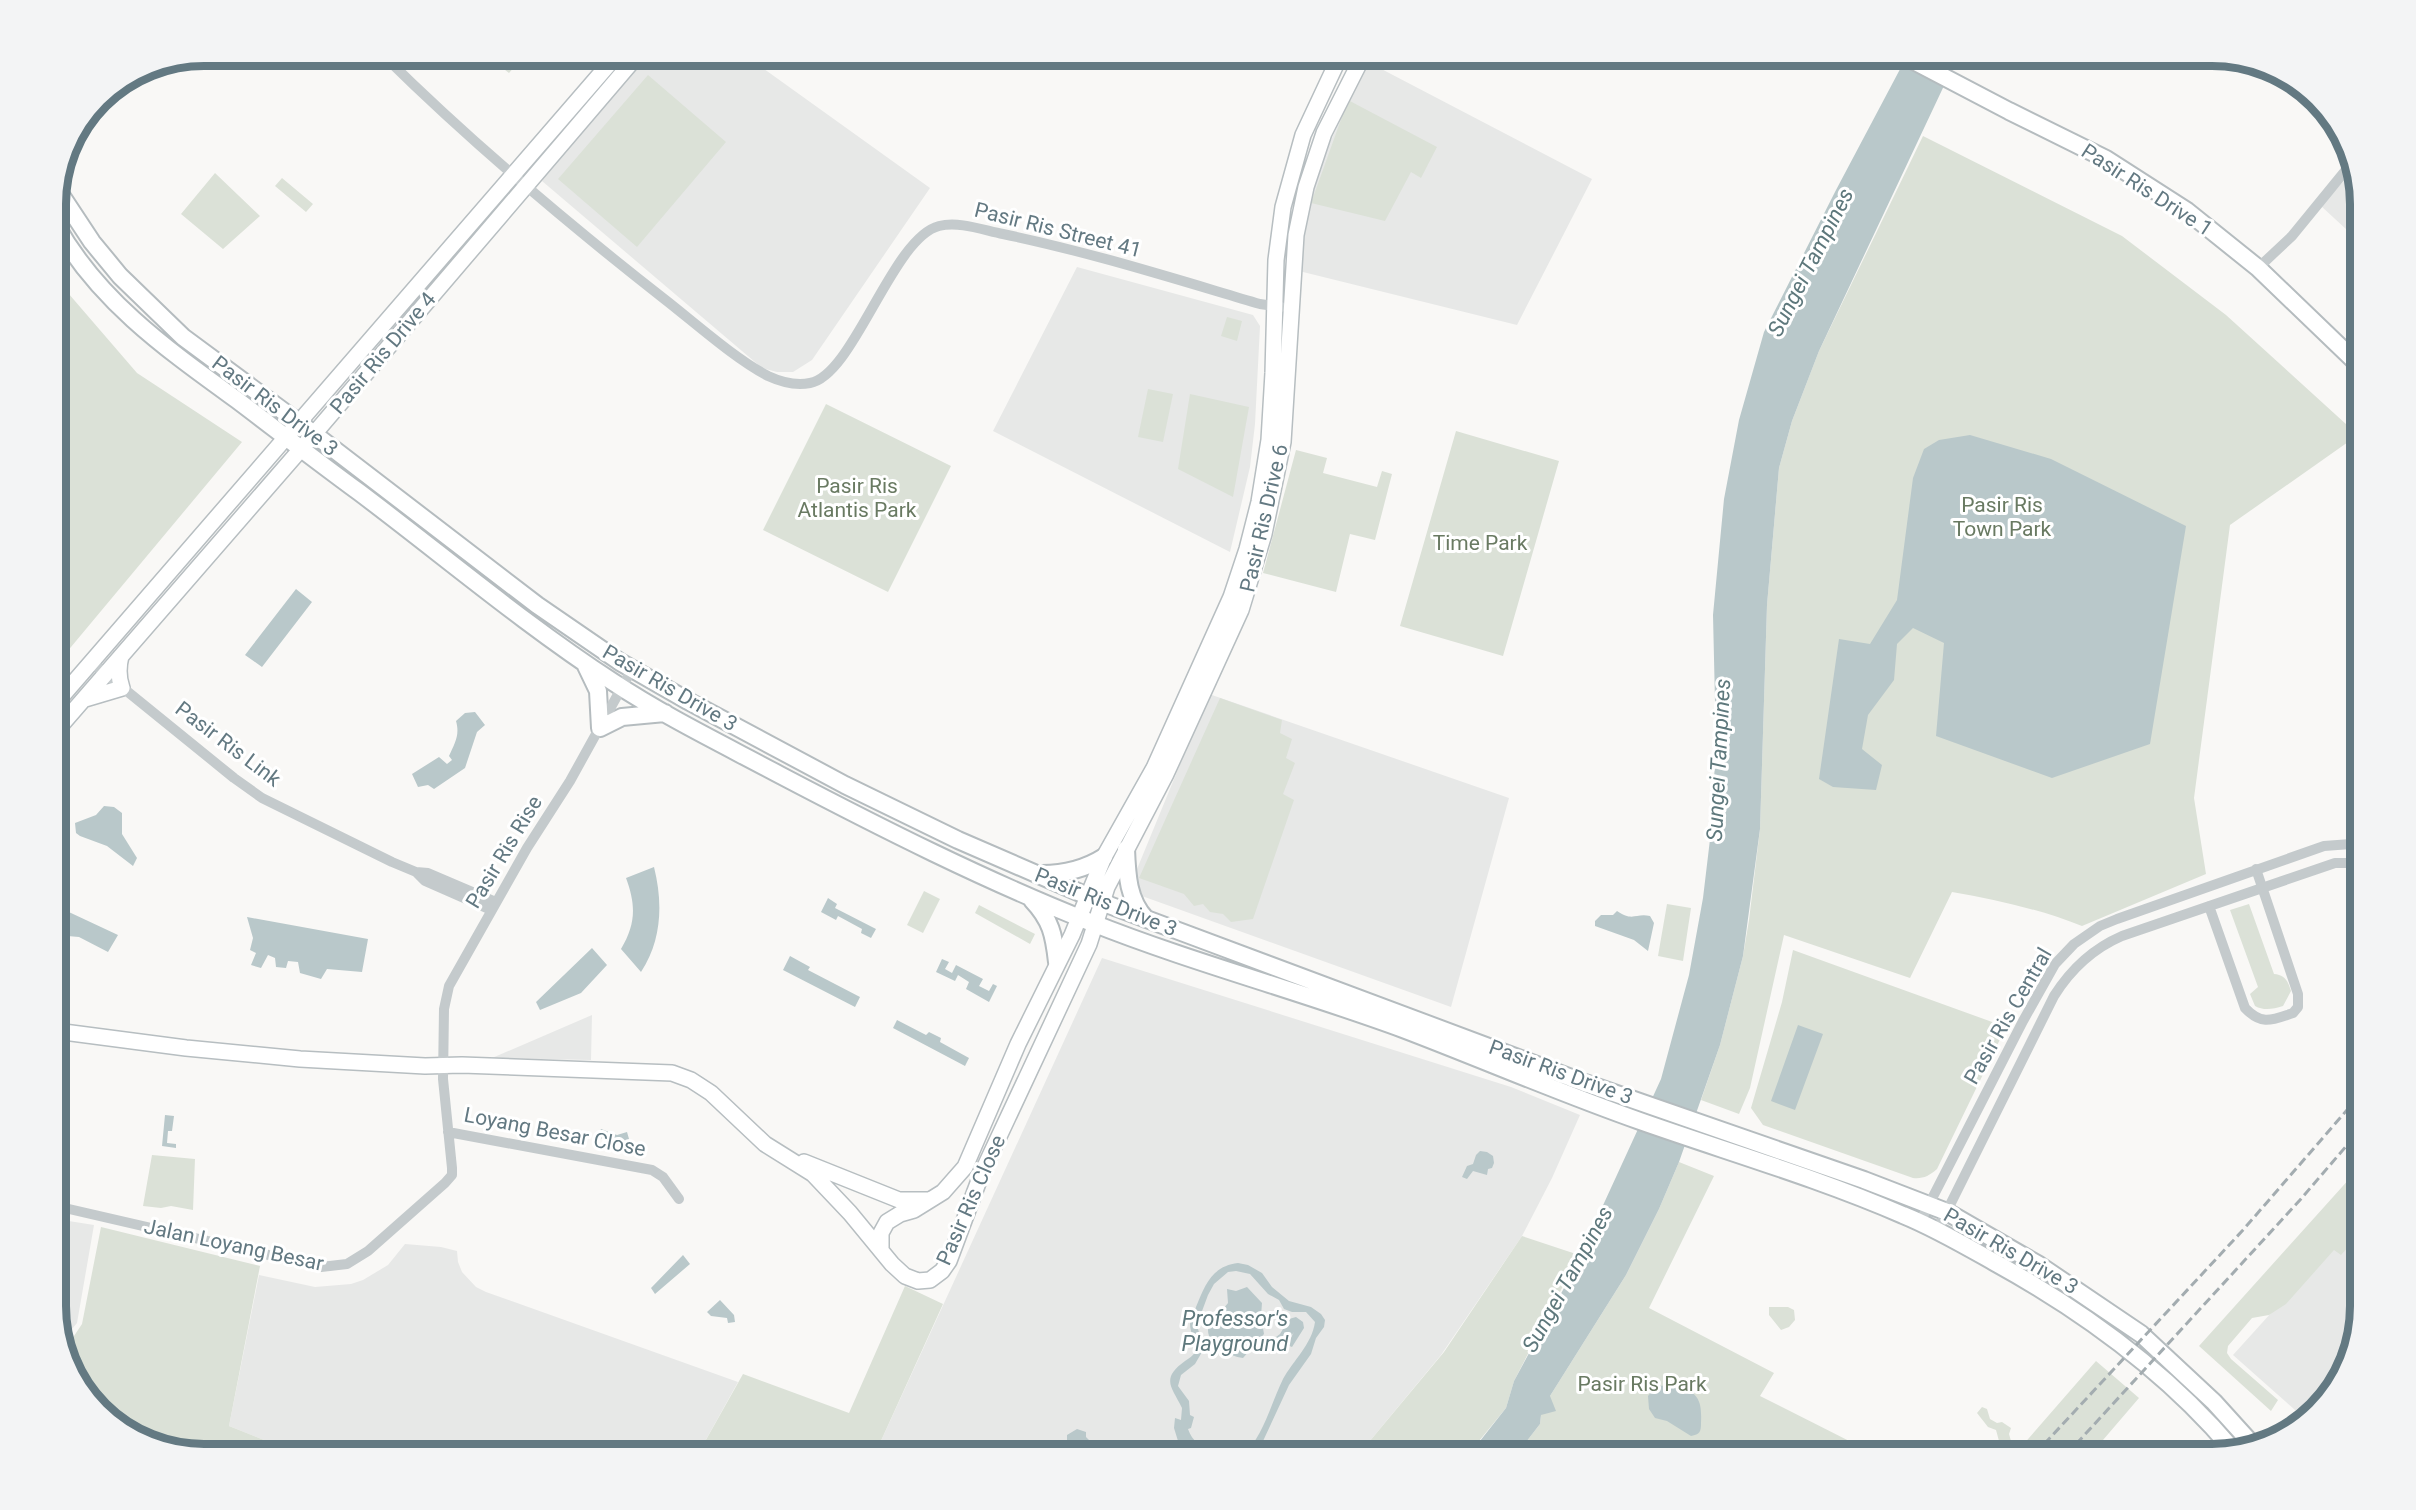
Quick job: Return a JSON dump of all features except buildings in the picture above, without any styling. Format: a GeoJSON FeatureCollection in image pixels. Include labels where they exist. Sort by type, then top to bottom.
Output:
{"type":"FeatureCollection","features":[{"type":"Feature","properties":{"kind":"main road","name":"Pasir Ris Drive 1"},"geometry":{"type":"LineString","coordinates":[[1926,66],[2149,177],[2262,265],[2350,341]]}},
{"type":"Feature","properties":{"kind":"main road","name":"Pasir Ris Drive 1"},"geometry":{"type":"LineString","coordinates":[[1933,66],[1959,81]]}},
{"type":"Feature","properties":{"kind":"main road","name":"Pasir Ris Drive 3"},"geometry":{"type":"LineString","coordinates":[[66,203],[92,242],[128,284],[183,337],[537,605],[632,669],[845,785],[958,840],[1094,900],[1585,1083],[1644,1102],[1947,1212],[2039,1265],[2141,1334],[2221,1409],[2248,1439]]}},
{"type":"Feature","properties":{"kind":"main road","name":"Pasir Ris Drive 3"},"geometry":{"type":"LineString","coordinates":[[66,244],[96,284],[127,315],[174,354],[301,448],[522,621],[621,687],[666,713],[931,852],[1079,918],[1242,976],[1398,1027],[1553,1090],[1855,1195],[1920,1222],[2029,1282],[2085,1317],[2127,1348],[2216,1430],[2227,1443]]}},
{"type":"Feature","properties":{"kind":"main road","name":"Pasir Ris Drive 1"},"geometry":{"type":"LineString","coordinates":[[2262,265],[2350,355]]}},
{"type":"Feature","properties":{"kind":"main road"},"geometry":{"type":"LineString","coordinates":[[584,662],[598,691],[600,728],[622,717],[666,713]]}},
{"type":"Feature","properties":{"kind":"main road"},"geometry":{"type":"LineString","coordinates":[[1126,849],[1130,891],[1135,904],[1147,920]]}},
{"type":"Feature","properties":{"kind":"main road"},"geometry":{"type":"LineString","coordinates":[[1035,873],[1070,872],[1093,864],[1104,857]]}},
{"type":"Feature","properties":{"kind":"main road"},"geometry":{"type":"LineString","coordinates":[[1028,895],[1047,916],[1055,942],[1057,962]]}},
{"type":"Feature","properties":{"kind":"main road"},"geometry":{"type":"LineString","coordinates":[[1691,1139],[1699,1131],[1697,1121]]}},
{"type":"Feature","properties":{"kind":"main road"},"geometry":{"type":"LineString","coordinates":[[2221,1409],[2258,1436]]}},
{"type":"Feature","properties":{"kind":"street","name":"Pasir Ris Street 41"},"geometry":{"type":"LineString","coordinates":[[394,66],[511,175],[623,266],[726,347],[765,374],[786,383],[810,383],[818,381],[830,372],[855,337],[899,265],[926,231],[939,226],[954,225],[1022,238],[1283,307]]}},
{"type":"Feature","properties":{"kind":"street","name":"Pasir Ris Drive 4"},"geometry":{"type":"LineString","coordinates":[[66,691],[607,66]]}},
{"type":"Feature","properties":{"kind":"street","name":"Pasir Ris Drive 4"},"geometry":{"type":"LineString","coordinates":[[66,720],[628,66]]}},
{"type":"Feature","properties":{"kind":"street","name":"Pasir Ris Drive 6"},"geometry":{"type":"LineString","coordinates":[[1079,918],[1094,900],[1126,849],[1180,742],[1241,610],[1254,571],[1272,500],[1283,442],[1283,307],[1276,260],[1283,207],[1303,135],[1335,66]]}},
{"type":"Feature","properties":{"kind":"street","name":"Pasir Ris Drive 6"},"geometry":{"type":"LineString","coordinates":[[1095,924],[1094,900],[1104,857],[1154,768],[1230,597],[1247,549],[1259,502],[1269,440],[1283,307],[1296,235],[1313,164],[1324,132],[1358,66]]}},
{"type":"Feature","properties":{"kind":"street"},"geometry":{"type":"LineString","coordinates":[[2262,265],[2292,236],[2346,170]]}},
{"type":"Feature","properties":{"kind":"street"},"geometry":{"type":"LineString","coordinates":[[84,699],[122,688],[119,674],[121,656]]}},
{"type":"Feature","properties":{"kind":"street","name":"Pasir Ris Link"},"geometry":{"type":"LineString","coordinates":[[91,662],[254,793],[416,872],[425,881],[493,906]]}},
{"type":"Feature","properties":{"kind":"street","name":"Pasir Ris Rise"},"geometry":{"type":"LineString","coordinates":[[443,1066],[444,1009],[449,986],[493,906],[600,728],[632,669]]}},
{"type":"Feature","properties":{"kind":"street","name":"Pasir Ris Central"},"geometry":{"type":"LineString","coordinates":[[1920,1222],[2023,1021],[2055,964],[2068,951],[2100,926],[2324,846],[2350,845]]}},
{"type":"Feature","properties":{"kind":"street","name":"Pasir Ris Central"},"geometry":{"type":"LineString","coordinates":[[1937,1231],[2037,1026],[2064,980],[2086,957],[2108,942],[2209,906],[2335,863],[2350,863]]}},
{"type":"Feature","properties":{"kind":"street"},"geometry":{"type":"LineString","coordinates":[[2209,906],[2245,1008],[2253,1017],[2263,1021],[2294,1013],[2299,1000],[2256,869]]}},
{"type":"Feature","properties":{"kind":"street","name":"Pasir Ris Close"},"geometry":{"type":"LineString","coordinates":[[1079,918],[1027,1026],[965,1167],[943,1192],[914,1210],[900,1214],[887,1222],[881,1233],[881,1249],[905,1276],[918,1281],[930,1280],[942,1271],[949,1261],[981,1175],[1089,944],[1095,924]]}},
{"type":"Feature","properties":{"kind":"street"},"geometry":{"type":"LineString","coordinates":[[1027,1026],[1046,1036]]}},
{"type":"Feature","properties":{"kind":"street"},"geometry":{"type":"LineString","coordinates":[[66,1031],[254,1056],[443,1066],[672,1073],[692,1080],[711,1093],[765,1144],[813,1174],[881,1249]]}},
{"type":"Feature","properties":{"kind":"street","name":"Jalan Loyang Besar"},"geometry":{"type":"LineString","coordinates":[[66,1208],[321,1267],[347,1264],[368,1251],[452,1175],[443,1066]]}},
{"type":"Feature","properties":{"kind":"street","name":"Loyang Besar Close"},"geometry":{"type":"LineString","coordinates":[[448,1131],[652,1170],[663,1177],[679,1199]]}},
{"type":"Feature","properties":{"kind":"street"},"geometry":{"type":"LineString","coordinates":[[782,1154],[899,1200],[928,1200]]}},
{"type":"Feature","properties":{"kind":"street"},"geometry":{"type":"LineString","coordinates":[[850,1213],[851,1195],[855,1190],[864,1186]]}},
{"type":"Feature","properties":{"kind":"shaded area"},"geometry":{"type":"Polygon","coordinates":[[[636,66],[760,66],[930,188],[812,360],[793,372],[777,372],[762,368],[542,181],[547,169],[636,66]]]}},
{"type":"Feature","properties":{"kind":"shaded area"},"geometry":{"type":"Polygon","coordinates":[[[1366,66],[1376,66],[1592,179],[1517,325],[1299,271],[1314,176],[1366,66]]]}},
{"type":"Feature","properties":{"kind":"shaded area"},"geometry":{"type":"Polygon","coordinates":[[[2347,177],[2350,195],[2350,233],[2321,206],[2347,177]]]}},
{"type":"Feature","properties":{"kind":"shaded area"},"geometry":{"type":"Polygon","coordinates":[[[1077,267],[1253,315],[1260,326],[1255,424],[1250,467],[1230,552],[993,431],[1077,267]]]}},
{"type":"Feature","properties":{"kind":"shaded area"},"geometry":{"type":"Polygon","coordinates":[[[1209,694],[1509,798],[1451,1007],[1128,891],[1209,694]]]}},
{"type":"Feature","properties":{"kind":"shaded area"},"geometry":{"type":"Polygon","coordinates":[[[1102,958],[1511,1087],[1580,1115],[1552,1178],[1522,1236],[1441,1355],[1367,1444],[880,1444],[1102,958]]]}},
{"type":"Feature","properties":{"kind":"shaded area"},"geometry":{"type":"Polygon","coordinates":[[[592,1015],[591,1060],[492,1058],[499,1055],[592,1015]]]}},
{"type":"Feature","properties":{"kind":"shaded area"},"geometry":{"type":"Polygon","coordinates":[[[66,1221],[94,1225],[77,1323],[69,1333],[66,1315],[66,1221]]]}},
{"type":"Feature","properties":{"kind":"shaded area"},"geometry":{"type":"Polygon","coordinates":[[[2350,1226],[2350,1306],[2345,1342],[2332,1375],[2310,1404],[2299,1413],[2233,1355],[2350,1226]]]}},
{"type":"Feature","properties":{"kind":"shaded area"},"geometry":{"type":"Polygon","coordinates":[[[405,1244],[441,1247],[457,1251],[462,1272],[476,1287],[486,1292],[738,1382],[704,1444],[272,1444],[229,1426],[259,1275],[315,1287],[351,1284],[363,1280],[388,1265],[405,1244]]]}},
{"type":"Feature","properties":{"kind":"green space"},"geometry":{"type":"Polygon","coordinates":[[[500,66],[515,66],[509,73],[500,66]]]}},
{"type":"Feature","properties":{"kind":"green space"},"geometry":{"type":"Polygon","coordinates":[[[648,75],[726,142],[637,247],[558,179],[648,75]]]}},
{"type":"Feature","properties":{"kind":"green space"},"geometry":{"type":"Polygon","coordinates":[[[1348,100],[1437,147],[1421,178],[1411,172],[1385,221],[1311,203],[1348,100]]]}},
{"type":"Feature","properties":{"kind":"green space","name":"Pasir Ris Town Park"},"geometry":{"type":"Polygon","coordinates":[[[1923,136],[2122,236],[2226,315],[2350,428],[2350,441],[2230,525],[2194,798],[2206,874],[2082,926],[2018,906],[1952,892],[1910,978],[1784,935],[1750,1088],[1739,1114],[1701,1100],[1720,1045],[1743,956],[1749,920],[1760,829],[1767,605],[1779,468],[1792,421],[1819,351],[1923,136]]]}},
{"type":"Feature","properties":{"kind":"green space"},"geometry":{"type":"Polygon","coordinates":[[[215,173],[260,216],[223,249],[181,214],[215,173]]]}},
{"type":"Feature","properties":{"kind":"green space"},"geometry":{"type":"Polygon","coordinates":[[[282,178],[313,204],[306,212],[275,186],[282,178]]]}},
{"type":"Feature","properties":{"kind":"green space"},"geometry":{"type":"Polygon","coordinates":[[[66,291],[137,373],[242,442],[66,653],[66,291]]]}},
{"type":"Feature","properties":{"kind":"green space"},"geometry":{"type":"Polygon","coordinates":[[[1227,317],[1242,321],[1237,341],[1221,336],[1227,317]]]}},
{"type":"Feature","properties":{"kind":"green space"},"geometry":{"type":"Polygon","coordinates":[[[1148,389],[1173,394],[1163,442],[1138,437],[1148,389]]]}},
{"type":"Feature","properties":{"kind":"green space"},"geometry":{"type":"Polygon","coordinates":[[[1190,394],[1249,407],[1233,497],[1178,469],[1190,394]]]}},
{"type":"Feature","properties":{"kind":"green space","name":"Pasir Ris Atlantis Park"},"geometry":{"type":"Polygon","coordinates":[[[826,404],[951,466],[888,592],[763,530],[826,404]]]}},
{"type":"Feature","properties":{"kind":"green space","name":"Time Park"},"geometry":{"type":"Polygon","coordinates":[[[1456,431],[1559,461],[1503,656],[1400,626],[1456,431]]]}},
{"type":"Feature","properties":{"kind":"green space"},"geometry":{"type":"Polygon","coordinates":[[[1296,450],[1327,458],[1323,473],[1377,487],[1382,471],[1392,474],[1375,540],[1350,534],[1336,592],[1263,573],[1296,450]]]}},
{"type":"Feature","properties":{"kind":"green space"},"geometry":{"type":"Polygon","coordinates":[[[1220,698],[1282,720],[1280,733],[1292,739],[1286,758],[1295,763],[1283,794],[1294,800],[1253,919],[1231,922],[1223,914],[1210,912],[1203,904],[1194,906],[1184,894],[1139,878],[1220,698]]]}},
{"type":"Feature","properties":{"kind":"green space"},"geometry":{"type":"Polygon","coordinates":[[[924,891],[940,899],[923,933],[907,925],[924,891]]]}},
{"type":"Feature","properties":{"kind":"green space"},"geometry":{"type":"Polygon","coordinates":[[[1667,904],[1691,908],[1683,961],[1658,956],[1667,904]]]}},
{"type":"Feature","properties":{"kind":"green space"},"geometry":{"type":"Polygon","coordinates":[[[2249,904],[2274,974],[2283,977],[2290,987],[2291,991],[2283,1006],[2269,1009],[2258,1008],[2250,994],[2258,987],[2230,910],[2249,904]]]}},
{"type":"Feature","properties":{"kind":"green space"},"geometry":{"type":"Polygon","coordinates":[[[979,905],[1035,934],[1030,944],[975,913],[979,905]]]}},
{"type":"Feature","properties":{"kind":"green space"},"geometry":{"type":"Polygon","coordinates":[[[1793,950],[2006,1027],[1937,1169],[1929,1175],[1913,1178],[1763,1125],[1751,1108],[1782,1002],[1793,950]]]}},
{"type":"Feature","properties":{"kind":"green space"},"geometry":{"type":"Polygon","coordinates":[[[152,1155],[195,1159],[193,1210],[171,1206],[161,1208],[143,1206],[152,1155]]]}},
{"type":"Feature","properties":{"kind":"green space","name":"Pasir Ris Park"},"geometry":{"type":"Polygon","coordinates":[[[1679,1162],[1714,1176],[1649,1308],[1774,1373],[1760,1396],[1855,1444],[1525,1444],[1540,1424],[1541,1415],[1550,1396],[1626,1275],[1659,1209],[1679,1162]]]}},
{"type":"Feature","properties":{"kind":"green space"},"geometry":{"type":"Polygon","coordinates":[[[2350,1178],[2350,1245],[2341,1255],[2334,1250],[2286,1304],[2269,1315],[2252,1318],[2228,1346],[2227,1353],[2231,1359],[2278,1400],[2271,1411],[2199,1346],[2350,1178]]]}},
{"type":"Feature","properties":{"kind":"green space"},"geometry":{"type":"Polygon","coordinates":[[[101,1227],[260,1266],[229,1426],[272,1444],[186,1443],[151,1434],[135,1426],[106,1404],[89,1383],[80,1367],[71,1341],[82,1324],[101,1227]]]}},
{"type":"Feature","properties":{"kind":"green space","name":"Pasir Ris Park"},"geometry":{"type":"Polygon","coordinates":[[[1522,1236],[1579,1255],[1514,1381],[1506,1408],[1479,1441],[1475,1444],[1367,1444],[1444,1352],[1522,1236]]]}},
{"type":"Feature","properties":{"kind":"green space"},"geometry":{"type":"Polygon","coordinates":[[[905,1286],[943,1304],[880,1444],[704,1444],[743,1374],[849,1413],[905,1286]]]}},
{"type":"Feature","properties":{"kind":"green space"},"geometry":{"type":"Polygon","coordinates":[[[1769,1307],[1788,1307],[1794,1310],[1795,1320],[1789,1327],[1781,1330],[1769,1315],[1769,1307]]]}},
{"type":"Feature","properties":{"kind":"green space"},"geometry":{"type":"Polygon","coordinates":[[[2096,1361],[2139,1398],[2100,1444],[2024,1444],[2096,1361]]]}},
{"type":"Feature","properties":{"kind":"green space"},"geometry":{"type":"Polygon","coordinates":[[[1982,1407],[1987,1409],[1990,1419],[1997,1423],[2002,1422],[2011,1428],[2009,1434],[2011,1441],[2004,1443],[1999,1441],[1996,1430],[1988,1427],[1977,1413],[1982,1407]]]}},
{"type":"Feature","properties":{"kind":"water","name":"Sungei Tampines"},"geometry":{"type":"Polygon","coordinates":[[[1902,66],[1953,66],[1819,351],[1792,421],[1779,468],[1767,605],[1760,829],[1743,956],[1720,1045],[1679,1162],[1659,1209],[1626,1275],[1550,1396],[1556,1411],[1541,1415],[1540,1424],[1525,1444],[1476,1444],[1506,1408],[1514,1381],[1571,1275],[1661,1079],[1689,975],[1703,898],[1711,831],[1716,745],[1713,615],[1724,499],[1739,420],[1764,332],[1902,66]]]}},
{"type":"Feature","properties":{"kind":"water"},"geometry":{"type":"Polygon","coordinates":[[[1970,435],[2051,459],[2186,526],[2150,744],[2052,778],[1936,736],[1944,643],[1913,628],[1897,644],[1894,680],[1868,715],[1862,749],[1882,765],[1876,790],[1833,787],[1819,779],[1839,639],[1870,644],[1897,600],[1913,478],[1924,449],[1939,440],[1970,435]]]}},
{"type":"Feature","properties":{"kind":"water"},"geometry":{"type":"Polygon","coordinates":[[[296,589],[312,602],[262,667],[245,655],[296,589]]]}},
{"type":"Feature","properties":{"kind":"water"},"geometry":{"type":"Polygon","coordinates":[[[475,712],[485,725],[477,732],[465,768],[434,789],[428,785],[418,787],[412,774],[439,757],[447,764],[452,760],[449,756],[457,735],[456,721],[465,713],[475,712]]]}},
{"type":"Feature","properties":{"kind":"water"},"geometry":{"type":"Polygon","coordinates":[[[104,806],[114,807],[122,813],[122,834],[137,858],[133,866],[107,846],[76,833],[75,823],[96,815],[104,806]]]}},
{"type":"Feature","properties":{"kind":"water"},"geometry":{"type":"Polygon","coordinates":[[[654,867],[659,894],[659,921],[653,947],[641,972],[621,949],[630,931],[633,914],[632,897],[626,878],[654,867]]]}},
{"type":"Feature","properties":{"kind":"water"},"geometry":{"type":"Polygon","coordinates":[[[828,898],[837,904],[835,908],[876,929],[871,938],[861,933],[862,929],[838,916],[836,920],[821,912],[828,898]]]}},
{"type":"Feature","properties":{"kind":"water"},"geometry":{"type":"Polygon","coordinates":[[[66,911],[118,935],[108,952],[79,937],[66,936],[66,911]]]}},
{"type":"Feature","properties":{"kind":"water"},"geometry":{"type":"Polygon","coordinates":[[[1617,911],[1631,917],[1650,916],[1654,923],[1648,951],[1634,940],[1595,926],[1595,921],[1601,915],[1613,915],[1617,911]]]}},
{"type":"Feature","properties":{"kind":"water"},"geometry":{"type":"Polygon","coordinates":[[[247,917],[368,939],[362,972],[327,969],[321,979],[300,973],[298,962],[288,961],[286,968],[276,967],[275,958],[268,955],[261,968],[251,965],[256,953],[250,950],[253,938],[247,917]]]}},
{"type":"Feature","properties":{"kind":"water"},"geometry":{"type":"Polygon","coordinates":[[[592,948],[607,965],[581,993],[540,1010],[536,1002],[592,948]]]}},
{"type":"Feature","properties":{"kind":"water"},"geometry":{"type":"Polygon","coordinates":[[[790,956],[810,967],[808,970],[860,997],[855,1007],[783,970],[790,956]]]}},
{"type":"Feature","properties":{"kind":"water"},"geometry":{"type":"Polygon","coordinates":[[[942,959],[949,962],[945,969],[952,973],[956,965],[983,979],[979,986],[989,991],[993,984],[997,986],[989,1002],[966,989],[969,982],[958,975],[955,981],[936,972],[942,959]]]}},
{"type":"Feature","properties":{"kind":"water"},"geometry":{"type":"Polygon","coordinates":[[[897,1020],[926,1035],[929,1032],[941,1038],[940,1042],[969,1058],[965,1066],[893,1028],[897,1020]]]}},
{"type":"Feature","properties":{"kind":"water"},"geometry":{"type":"Polygon","coordinates":[[[1798,1025],[1823,1034],[1795,1110],[1771,1101],[1798,1025]]]}},
{"type":"Feature","properties":{"kind":"water"},"geometry":{"type":"Polygon","coordinates":[[[165,1115],[174,1116],[172,1131],[168,1131],[167,1143],[176,1144],[176,1148],[162,1146],[165,1115]]]}},
{"type":"Feature","properties":{"kind":"water"},"geometry":{"type":"Polygon","coordinates":[[[601,1129],[617,1135],[627,1132],[629,1139],[627,1143],[602,1139],[599,1134],[601,1129]]]}},
{"type":"Feature","properties":{"kind":"water"},"geometry":{"type":"Polygon","coordinates":[[[1480,1151],[1493,1156],[1492,1168],[1488,1169],[1487,1175],[1473,1171],[1467,1179],[1462,1177],[1467,1166],[1473,1164],[1480,1151]]]}},
{"type":"Feature","properties":{"kind":"water"},"geometry":{"type":"Polygon","coordinates":[[[683,1255],[690,1264],[655,1294],[651,1288],[683,1255]]]}},
{"type":"Feature","properties":{"kind":"water"},"geometry":{"type":"Polygon","coordinates":[[[1238,1263],[1248,1265],[1262,1273],[1272,1287],[1289,1301],[1311,1307],[1321,1314],[1325,1320],[1324,1327],[1316,1338],[1311,1354],[1289,1385],[1262,1444],[1253,1444],[1283,1379],[1310,1338],[1315,1322],[1306,1312],[1292,1312],[1284,1309],[1279,1300],[1268,1294],[1250,1274],[1228,1272],[1214,1284],[1208,1295],[1198,1322],[1202,1352],[1195,1364],[1181,1375],[1178,1386],[1189,1401],[1190,1415],[1194,1417],[1191,1428],[1188,1429],[1198,1444],[1179,1444],[1174,1428],[1175,1418],[1181,1420],[1182,1408],[1172,1389],[1170,1378],[1177,1367],[1195,1352],[1190,1324],[1206,1284],[1216,1272],[1238,1263]]]}},
{"type":"Feature","properties":{"kind":"water","name":"Professor's Playground"},"geometry":{"type":"Polygon","coordinates":[[[1247,1287],[1262,1303],[1261,1316],[1264,1334],[1243,1358],[1222,1351],[1216,1346],[1211,1341],[1208,1328],[1211,1320],[1228,1303],[1227,1289],[1236,1291],[1247,1287]]]}},
{"type":"Feature","properties":{"kind":"water"},"geometry":{"type":"Polygon","coordinates":[[[720,1300],[734,1315],[735,1322],[728,1323],[727,1318],[711,1316],[707,1312],[720,1300]]]}},
{"type":"Feature","properties":{"kind":"water"},"geometry":{"type":"Polygon","coordinates":[[[1296,1317],[1303,1322],[1304,1328],[1292,1347],[1287,1345],[1294,1332],[1286,1343],[1276,1337],[1289,1319],[1296,1317]]]}},
{"type":"Feature","properties":{"kind":"water"},"geometry":{"type":"Polygon","coordinates":[[[1677,1385],[1690,1391],[1700,1403],[1701,1429],[1691,1436],[1667,1421],[1655,1418],[1649,1409],[1648,1396],[1656,1386],[1677,1385]]]}},
{"type":"Feature","properties":{"kind":"water"},"geometry":{"type":"Polygon","coordinates":[[[1077,1429],[1086,1432],[1086,1437],[1091,1442],[1090,1444],[1067,1444],[1067,1435],[1077,1429]]]}},
{"type":"Feature","properties":{"kind":"railway"},"geometry":{"type":"LineString","coordinates":[[2044,1444],[2243,1230],[2350,1107]]}},
{"type":"Feature","properties":{"kind":"railway"},"geometry":{"type":"LineString","coordinates":[[2076,1444],[2300,1200],[2350,1142]]}}]}
